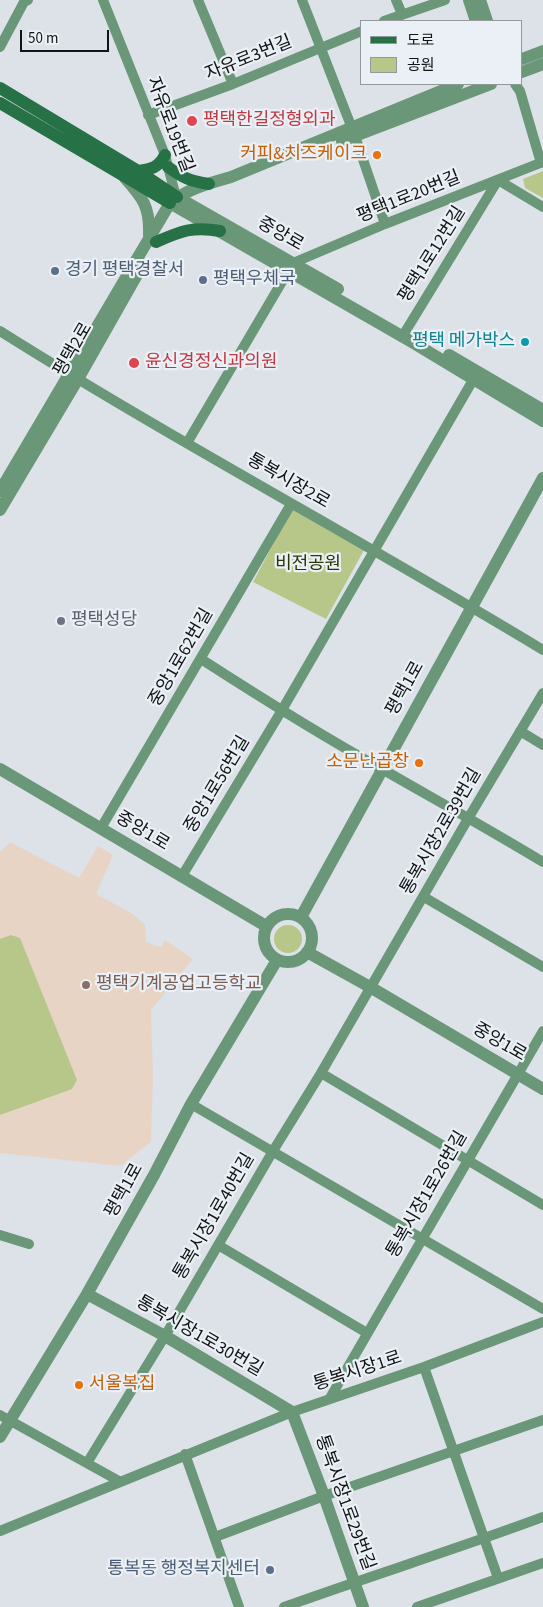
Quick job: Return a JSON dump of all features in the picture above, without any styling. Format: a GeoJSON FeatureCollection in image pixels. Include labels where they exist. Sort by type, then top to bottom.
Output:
{"type":"FeatureCollection","features":[{"type":"Feature","properties":{"kind":"main road","name":"중앙로"},"geometry":{"type":"LineString","coordinates":[[0,88],[138,170],[178,202]]}},
{"type":"Feature","properties":{"kind":"main road","name":"중앙로"},"geometry":{"type":"LineString","coordinates":[[0,103],[124,176],[178,202]]}},
{"type":"Feature","properties":{"kind":"main road"},"geometry":{"type":"LineString","coordinates":[[138,170],[150,169],[167,161],[183,178],[193,182],[209,184]]}},
{"type":"Feature","properties":{"kind":"main road"},"geometry":{"type":"LineString","coordinates":[[152,240],[203,228],[220,231]]}},
{"type":"Feature","properties":{"kind":"street","name":"자유로19번길"},"geometry":{"type":"LineString","coordinates":[[103,0],[167,161],[178,202]]}},
{"type":"Feature","properties":{"kind":"street"},"geometry":{"type":"LineString","coordinates":[[198,0],[233,84]]}},
{"type":"Feature","properties":{"kind":"street"},"geometry":{"type":"LineString","coordinates":[[302,0],[353,132],[385,224]]}},
{"type":"Feature","properties":{"kind":"street"},"geometry":{"type":"LineString","coordinates":[[396,0],[402,14]]}},
{"type":"Feature","properties":{"kind":"street"},"geometry":{"type":"LineString","coordinates":[[387,20],[445,0]]}},
{"type":"Feature","properties":{"kind":"street"},"geometry":{"type":"LineString","coordinates":[[468,0],[476,20]]}},
{"type":"Feature","properties":{"kind":"street"},"geometry":{"type":"LineString","coordinates":[[480,0],[487,20]]}},
{"type":"Feature","properties":{"kind":"street"},"geometry":{"type":"LineString","coordinates":[[0,47],[25,1]]}},
{"type":"Feature","properties":{"kind":"street","name":"자유로3번길"},"geometry":{"type":"LineString","coordinates":[[148,115],[233,84],[360,32]]}},
{"type":"Feature","properties":{"kind":"street"},"geometry":{"type":"LineString","coordinates":[[523,59],[543,51]]}},
{"type":"Feature","properties":{"kind":"street"},"geometry":{"type":"LineString","coordinates":[[523,72],[543,64]]}},
{"type":"Feature","properties":{"kind":"street"},"geometry":{"type":"LineString","coordinates":[[178,202],[353,132],[456,85]]}},
{"type":"Feature","properties":{"kind":"street"},"geometry":{"type":"LineString","coordinates":[[178,202],[209,184],[488,85]]}},
{"type":"Feature","properties":{"kind":"street"},"geometry":{"type":"LineString","coordinates":[[498,180],[542,163],[520,91],[516,85]]}},
{"type":"Feature","properties":{"kind":"street"},"geometry":{"type":"LineString","coordinates":[[124,176],[143,198],[147,208],[152,240]]}},
{"type":"Feature","properties":{"kind":"street"},"geometry":{"type":"LineString","coordinates":[[498,180],[543,207]]}},
{"type":"Feature","properties":{"kind":"street","name":"평택1로20번길"},"geometry":{"type":"LineString","coordinates":[[291,267],[385,224],[498,180]]}},
{"type":"Feature","properties":{"kind":"street","name":"평택1로12번길"},"geometry":{"type":"LineString","coordinates":[[404,333],[498,180]]}},
{"type":"Feature","properties":{"kind":"street","name":"중앙로"},"geometry":{"type":"LineString","coordinates":[[178,202],[220,231],[291,267]]}},
{"type":"Feature","properties":{"kind":"street","name":"중앙로"},"geometry":{"type":"LineString","coordinates":[[178,202],[404,333],[543,410]]}},
{"type":"Feature","properties":{"kind":"street","name":"평택2로"},"geometry":{"type":"LineString","coordinates":[[0,510],[73,377],[152,240],[178,202]]}},
{"type":"Feature","properties":{"kind":"street"},"geometry":{"type":"LineString","coordinates":[[187,443],[291,267]]}},
{"type":"Feature","properties":{"kind":"street","name":"통복시장2로"},"geometry":{"type":"LineString","coordinates":[[0,331],[73,377],[291,504],[374,549],[543,650]]}},
{"type":"Feature","properties":{"kind":"street","name":"중앙로"},"geometry":{"type":"LineString","coordinates":[[404,333],[473,380],[543,422]]}},
{"type":"Feature","properties":{"kind":"street"},"geometry":{"type":"LineString","coordinates":[[0,491],[73,377]]}},
{"type":"Feature","properties":{"kind":"street"},"geometry":{"type":"LineString","coordinates":[[374,549],[473,380]]}},
{"type":"Feature","properties":{"kind":"street","name":"평택1로"},"geometry":{"type":"LineString","coordinates":[[301,917],[543,478]]}},
{"type":"Feature","properties":{"kind":"street","name":"중앙1로62번길"},"geometry":{"type":"LineString","coordinates":[[101,828],[291,504]]}},
{"type":"Feature","properties":{"kind":"street","name":"중앙1로56번길"},"geometry":{"type":"LineString","coordinates":[[182,876],[282,710],[374,549]]}},
{"type":"Feature","properties":{"kind":"street"},"geometry":{"type":"LineString","coordinates":[[200,659],[381,769],[469,817],[543,862]]}},
{"type":"Feature","properties":{"kind":"street","name":"통복시장2로39번길"},"geometry":{"type":"LineString","coordinates":[[370,987],[543,693]]}},
{"type":"Feature","properties":{"kind":"street"},"geometry":{"type":"LineString","coordinates":[[520,731],[543,745]]}},
{"type":"Feature","properties":{"kind":"street","name":"중앙1로"},"geometry":{"type":"LineString","coordinates":[[0,769],[266,926]]}},
{"type":"Feature","properties":{"kind":"street"},"geometry":{"type":"LineString","coordinates":[[424,897],[543,967]]}},
{"type":"Feature","properties":{"kind":"street"},"geometry":{"type":"LineString","coordinates":[[282,914],[295,914],[301,917],[310,927],[312,934],[310,947],[302,957],[290,962],[277,960],[267,951],[264,945],[263,938],[266,926],[270,920],[282,914]]}},
{"type":"Feature","properties":{"kind":"street","name":"중앙1로"},"geometry":{"type":"LineString","coordinates":[[307,952],[543,1089]]}},
{"type":"Feature","properties":{"kind":"street","name":"평택1로"},"geometry":{"type":"LineString","coordinates":[[0,1436],[5,1418],[87,1294],[154,1175],[191,1104],[277,960]]}},
{"type":"Feature","properties":{"kind":"street","name":"통복시장1로40번길"},"geometry":{"type":"LineString","coordinates":[[87,1463],[165,1336],[370,987]]}},
{"type":"Feature","properties":{"kind":"street","name":"통복시장1로26번길"},"geometry":{"type":"LineString","coordinates":[[330,1398],[543,1031]]}},
{"type":"Feature","properties":{"kind":"street"},"geometry":{"type":"LineString","coordinates":[[321,1073],[543,1205]]}},
{"type":"Feature","properties":{"kind":"street"},"geometry":{"type":"LineString","coordinates":[[191,1104],[543,1309]]}},
{"type":"Feature","properties":{"kind":"street"},"geometry":{"type":"LineString","coordinates":[[0,1235],[29,1244]]}},
{"type":"Feature","properties":{"kind":"street"},"geometry":{"type":"LineString","coordinates":[[218,1245],[368,1333]]}},
{"type":"Feature","properties":{"kind":"street","name":"통복시장1로30번길"},"geometry":{"type":"LineString","coordinates":[[87,1294],[165,1336],[292,1412]]}},
{"type":"Feature","properties":{"kind":"street","name":"통복시장1로"},"geometry":{"type":"LineString","coordinates":[[0,1531],[184,1454],[292,1412],[424,1367],[543,1322]]}},
{"type":"Feature","properties":{"kind":"street"},"geometry":{"type":"LineString","coordinates":[[424,1367],[498,1578]]}},
{"type":"Feature","properties":{"kind":"street","name":"통복시장1로29번길"},"geometry":{"type":"LineString","coordinates":[[292,1412],[363,1607]]}},
{"type":"Feature","properties":{"kind":"street"},"geometry":{"type":"LineString","coordinates":[[5,1418],[119,1481]]}},
{"type":"Feature","properties":{"kind":"street"},"geometry":{"type":"LineString","coordinates":[[215,1537],[324,1496],[543,1420]]}},
{"type":"Feature","properties":{"kind":"street"},"geometry":{"type":"LineString","coordinates":[[184,1454],[240,1607]]}},
{"type":"Feature","properties":{"kind":"street"},"geometry":{"type":"LineString","coordinates":[[284,1607],[543,1517]]}},
{"type":"Feature","properties":{"kind":"street"},"geometry":{"type":"LineString","coordinates":[[417,1607],[543,1563]]}},
{"type":"Feature","properties":{"kind":"shaded area","name":"평택기계공업고등학교"},"geometry":{"type":"Polygon","coordinates":[[[10,842],[79,878],[98,846],[113,855],[96,894],[133,914],[145,925],[146,942],[161,947],[165,940],[193,959],[151,1010],[153,1076],[151,1142],[120,1166],[0,1153],[0,852],[10,842]]]}},
{"type":"Feature","properties":{"kind":"green space"},"geometry":{"type":"Polygon","coordinates":[[[543,171],[543,198],[525,188],[523,179],[543,171]]]}},
{"type":"Feature","properties":{"kind":"green space","name":"비전공원"},"geometry":{"type":"Polygon","coordinates":[[[292,509],[364,550],[326,619],[253,582],[292,509]]]}},
{"type":"Feature","properties":{"kind":"green space"},"geometry":{"type":"Polygon","coordinates":[[[288,925],[298,929],[302,939],[298,949],[288,953],[278,949],[274,939],[278,929],[288,925]]]}},
{"type":"Feature","properties":{"kind":"green space"},"geometry":{"type":"Polygon","coordinates":[[[11,935],[20,938],[77,1080],[72,1089],[0,1115],[0,939],[11,935]]]}},
{"type":"Feature","properties":{"kind":"place","name":"평택한길정형외과"},"geometry":{"type":"Point","coordinates":[192,121]}},
{"type":"Feature","properties":{"kind":"place","name":"커피&치즈케이크"},"geometry":{"type":"Point","coordinates":[377,155]}},
{"type":"Feature","properties":{"kind":"place","name":"경기 평택경찰서"},"geometry":{"type":"Point","coordinates":[55,271]}},
{"type":"Feature","properties":{"kind":"place","name":"평택우체국"},"geometry":{"type":"Point","coordinates":[203,280]}},
{"type":"Feature","properties":{"kind":"place","name":"평택 메가박스"},"geometry":{"type":"Point","coordinates":[525,342]}},
{"type":"Feature","properties":{"kind":"place","name":"윤신경정신과의원"},"geometry":{"type":"Point","coordinates":[134,363]}},
{"type":"Feature","properties":{"kind":"place","name":"평택성당"},"geometry":{"type":"Point","coordinates":[61,621]}},
{"type":"Feature","properties":{"kind":"place","name":"소문난곱창"},"geometry":{"type":"Point","coordinates":[419,763]}},
{"type":"Feature","properties":{"kind":"place","name":"평택기계공업고등학교"},"geometry":{"type":"Point","coordinates":[86,985]}},
{"type":"Feature","properties":{"kind":"place","name":"서울복집"},"geometry":{"type":"Point","coordinates":[79,1385]}},
{"type":"Feature","properties":{"kind":"place","name":"통복동 행정복지센터"},"geometry":{"type":"Point","coordinates":[270,1570]}}]}
